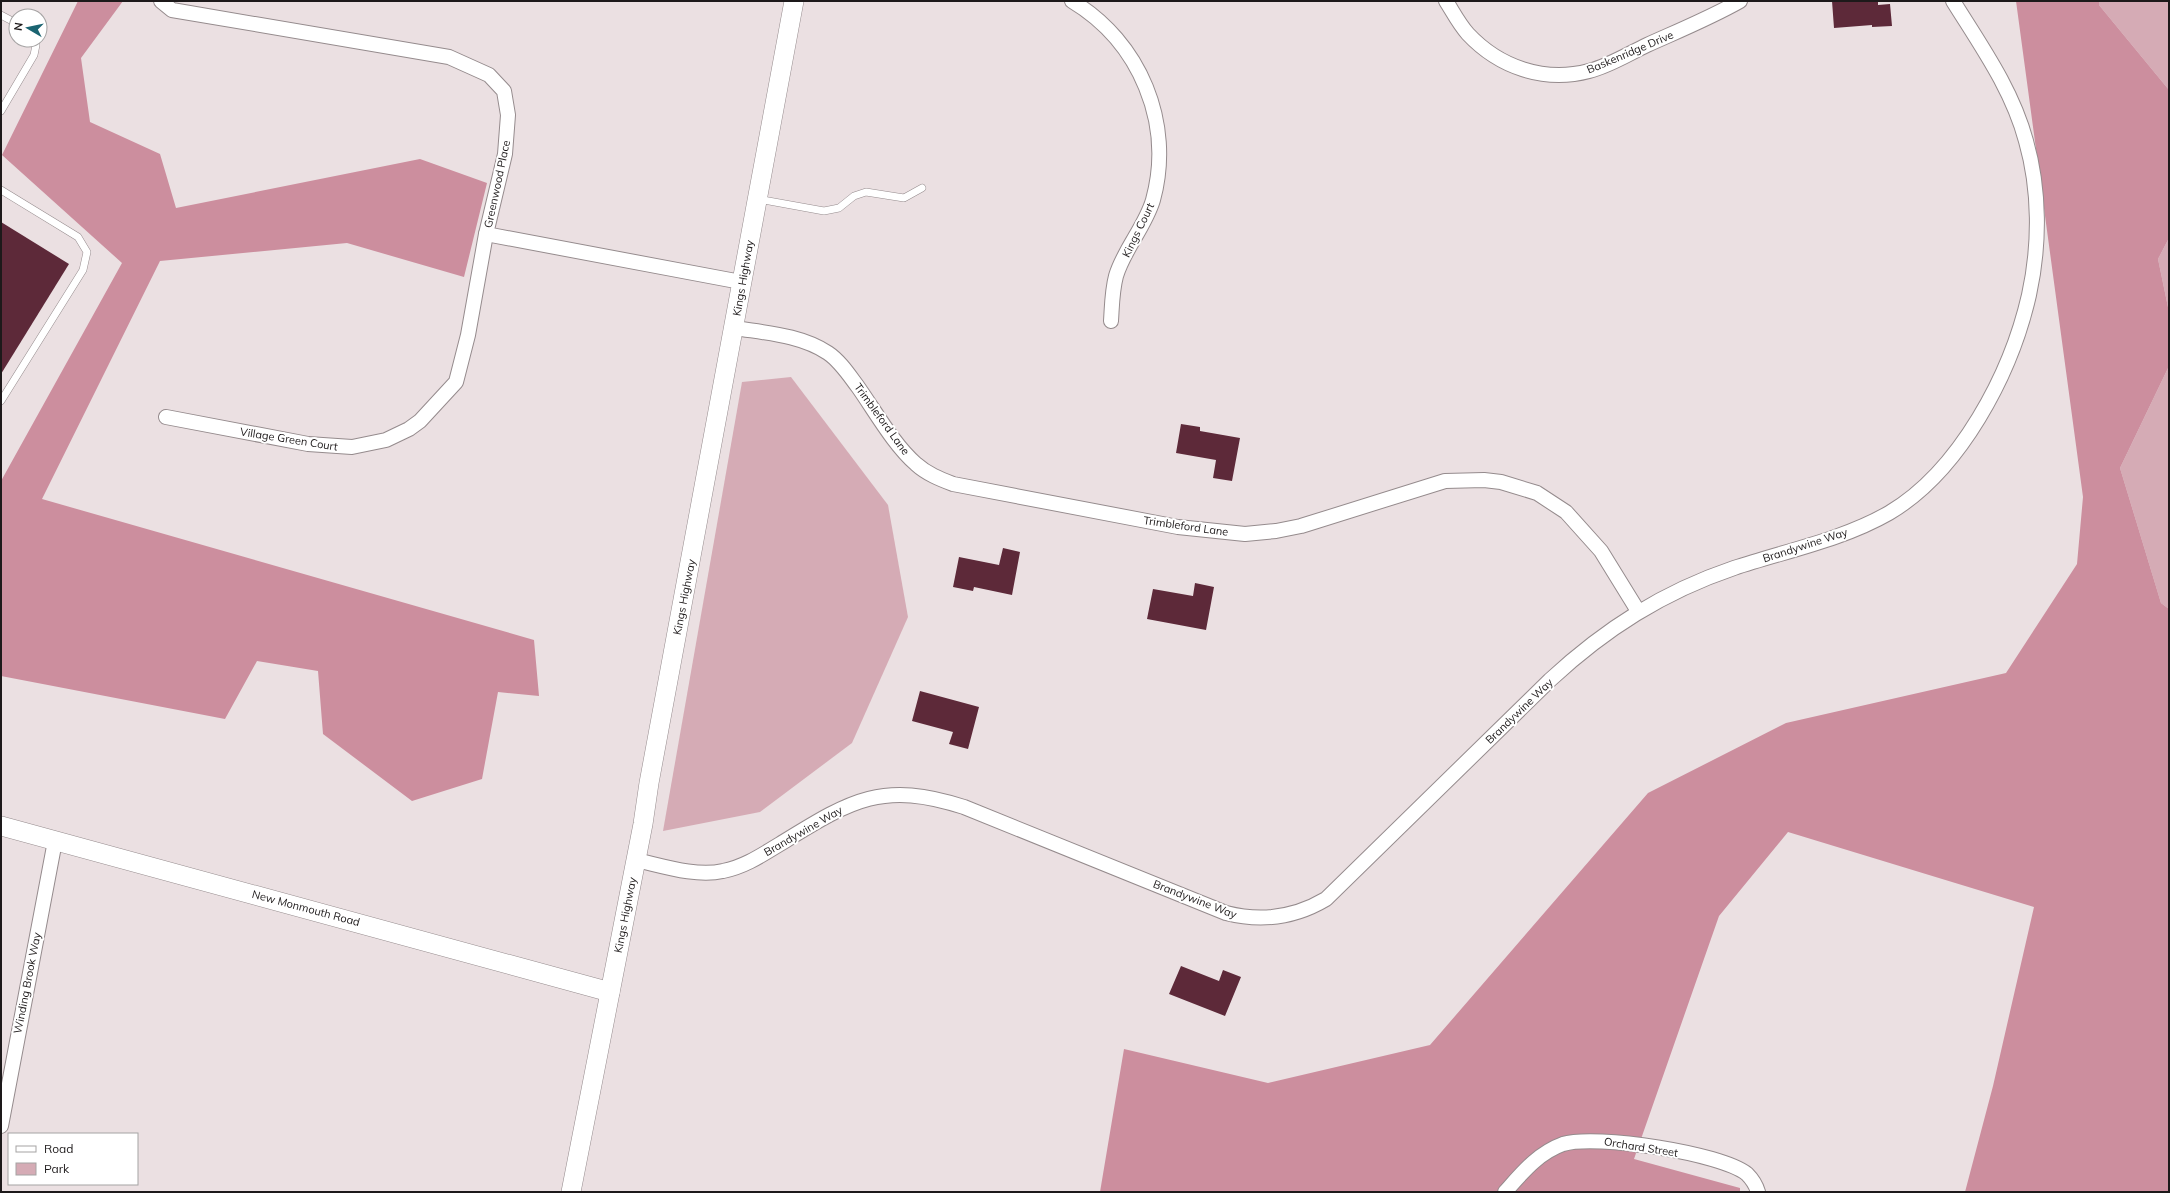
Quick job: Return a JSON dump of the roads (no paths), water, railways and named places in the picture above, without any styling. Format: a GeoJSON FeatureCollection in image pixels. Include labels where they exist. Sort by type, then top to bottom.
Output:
{"type":"FeatureCollection","features":[{"type":"Feature","properties":{"kind":"street","name":"Greenwood Place"},"geometry":{"type":"LineString","coordinates":[[161,1],[172,10],[449,57],[489,75],[504,91],[508,115],[505,154],[486,234],[741,282]]}},
{"type":"Feature","properties":{"kind":"street","name":"Kings Highway"},"geometry":{"type":"LineString","coordinates":[[571,1192],[636,860],[650,775],[735,328],[741,282],[758,199],[794,1]]}},
{"type":"Feature","properties":{"kind":"street","name":"Kings Court"},"geometry":{"type":"LineString","coordinates":[[1072,1],[1107,27],[1125,47],[1144,80],[1156,121],[1159,156],[1153,200],[1116,276],[1113,291],[1111,321]]}},
{"type":"Feature","properties":{"kind":"street","name":"Baskenridge Drive"},"geometry":{"type":"LineString","coordinates":[[1446,1],[1467,32],[1482,48],[1496,58],[1510,66],[1534,73],[1561,75],[1590,71],[1740,1]]}},
{"type":"Feature","properties":{"kind":"street","name":"Brandywine Way"},"geometry":{"type":"LineString","coordinates":[[636,860],[688,870],[722,872],[734,869],[754,860],[846,806],[886,796],[918,795],[937,798],[964,807],[1226,913],[1253,919],[1293,914],[1315,905],[1334,893],[1550,680],[1582,651],[1638,611],[1672,593],[1731,569],[1860,527],[1887,514],[1917,493],[1945,464],[1963,441],[1989,400],[2018,334],[2029,294],[2036,250],[2037,208],[2027,144],[2011,98],[1998,72],[1953,1]]}},
{"type":"Feature","properties":{"kind":"street","name":"Village Green Court"},"geometry":{"type":"LineString","coordinates":[[166,416],[308,444],[335,447],[374,444],[409,429],[420,421],[456,382],[468,335],[486,234]]}},
{"type":"Feature","properties":{"kind":"street","name":"Trimbleford Lane"},"geometry":{"type":"LineString","coordinates":[[735,328],[792,337],[819,347],[830,354],[850,376],[899,446],[915,464],[938,479],[953,484],[1178,527],[1245,534],[1276,531],[1301,526],[1445,480],[1477,479],[1501,482],[1537,493],[1566,512],[1601,551],[1638,611]]}},
{"type":"Feature","properties":{"kind":"street","name":"New Monmouth Road"},"geometry":{"type":"LineString","coordinates":[[1,826],[610,992]]}},
{"type":"Feature","properties":{"kind":"street","name":"Winding Brook Way"},"geometry":{"type":"LineString","coordinates":[[1,1126],[55,840]]}},
{"type":"Feature","properties":{"kind":"street","name":"Orchard Street"},"geometry":{"type":"LineString","coordinates":[[1505,1192],[1538,1158],[1551,1149],[1565,1144],[1597,1140],[1634,1143],[1705,1157],[1730,1165],[1746,1173],[1753,1180],[1758,1192]]}},
{"type":"Feature","properties":{"kind":"lane"},"geometry":{"type":"LineString","coordinates":[[1,111],[34,55],[35,48]]}},
{"type":"Feature","properties":{"kind":"lane"},"geometry":{"type":"LineString","coordinates":[[758,199],[824,211],[840,208],[854,196],[866,192],[904,198],[922,188]]}},
{"type":"Feature","properties":{"kind":"lane"},"geometry":{"type":"LineString","coordinates":[[1,190],[78,237],[87,252],[83,270],[1,401]]}}]}
